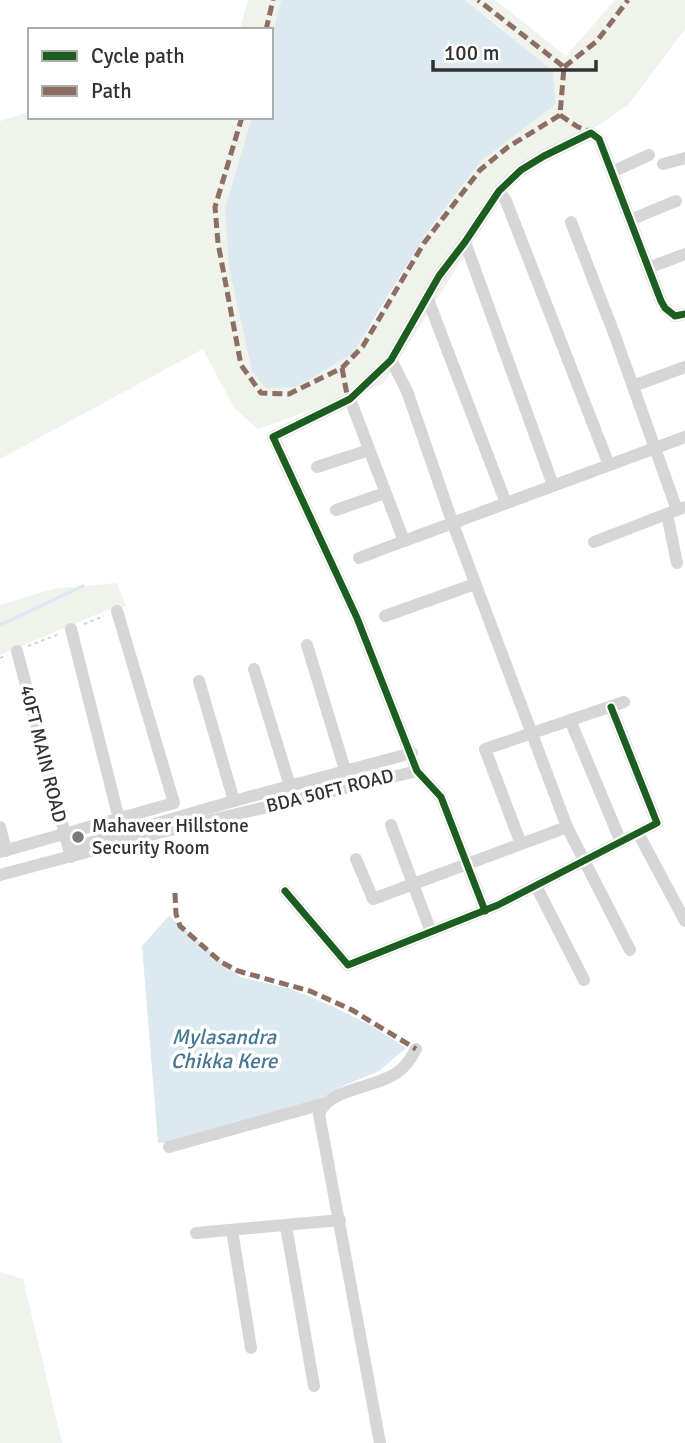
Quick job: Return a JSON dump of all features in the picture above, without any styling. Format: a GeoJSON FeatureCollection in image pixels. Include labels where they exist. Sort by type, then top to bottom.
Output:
{"type":"FeatureCollection","features":[{"type":"Feature","properties":{"kind":"street"},"geometry":{"type":"LineString","coordinates":[[485,911],[441,796],[417,771],[357,618],[274,437],[351,398],[391,360],[439,275],[499,191],[521,170],[591,133],[599,139],[665,308],[675,316],[685,314]]}},
{"type":"Feature","properties":{"kind":"street"},"geometry":{"type":"LineString","coordinates":[[612,172],[649,155]]}},
{"type":"Feature","properties":{"kind":"street"},"geometry":{"type":"LineString","coordinates":[[663,164],[685,158]]}},
{"type":"Feature","properties":{"kind":"street"},"geometry":{"type":"LineString","coordinates":[[499,191],[506,201],[609,465]]}},
{"type":"Feature","properties":{"kind":"street"},"geometry":{"type":"LineString","coordinates":[[630,220],[676,201]]}},
{"type":"Feature","properties":{"kind":"street"},"geometry":{"type":"LineString","coordinates":[[571,222],[676,510],[677,563]]}},
{"type":"Feature","properties":{"kind":"street"},"geometry":{"type":"LineString","coordinates":[[465,242],[553,485]]}},
{"type":"Feature","properties":{"kind":"street"},"geometry":{"type":"LineString","coordinates":[[648,268],[685,254]]}},
{"type":"Feature","properties":{"kind":"street"},"geometry":{"type":"LineString","coordinates":[[427,297],[506,503]]}},
{"type":"Feature","properties":{"kind":"street"},"geometry":{"type":"LineString","coordinates":[[391,360],[407,391],[475,584],[567,827],[630,950]]}},
{"type":"Feature","properties":{"kind":"street"},"geometry":{"type":"LineString","coordinates":[[633,386],[685,367]]}},
{"type":"Feature","properties":{"kind":"street"},"geometry":{"type":"LineString","coordinates":[[351,398],[404,541]]}},
{"type":"Feature","properties":{"kind":"street"},"geometry":{"type":"LineString","coordinates":[[359,558],[685,437]]}},
{"type":"Feature","properties":{"kind":"street"},"geometry":{"type":"LineString","coordinates":[[317,467],[369,450]]}},
{"type":"Feature","properties":{"kind":"street"},"geometry":{"type":"LineString","coordinates":[[335,510],[385,493]]}},
{"type":"Feature","properties":{"kind":"street"},"geometry":{"type":"LineString","coordinates":[[594,542],[676,510]]}},
{"type":"Feature","properties":{"kind":"street"},"geometry":{"type":"LineString","coordinates":[[385,616],[475,584]]}},
{"type":"Feature","properties":{"kind":"street"},"geometry":{"type":"LineString","coordinates":[[0,827],[3,851],[174,803],[117,611]]}},
{"type":"Feature","properties":{"kind":"street"},"geometry":{"type":"LineString","coordinates":[[71,629],[119,819]]}},
{"type":"Feature","properties":{"kind":"street"},"geometry":{"type":"LineString","coordinates":[[307,645],[345,770]]}},
{"type":"Feature","properties":{"kind":"street","name":"40FT MAIN ROAD"},"geometry":{"type":"LineString","coordinates":[[17,651],[69,853]]}},
{"type":"Feature","properties":{"kind":"street"},"geometry":{"type":"LineString","coordinates":[[254,668],[290,786]]}},
{"type":"Feature","properties":{"kind":"street"},"geometry":{"type":"LineString","coordinates":[[199,681],[234,801]]}},
{"type":"Feature","properties":{"kind":"street"},"geometry":{"type":"LineString","coordinates":[[521,844],[485,749],[624,702]]}},
{"type":"Feature","properties":{"kind":"street"},"geometry":{"type":"LineString","coordinates":[[285,891],[348,965],[485,911],[657,823],[611,707]]}},
{"type":"Feature","properties":{"kind":"street"},"geometry":{"type":"LineString","coordinates":[[570,720],[621,842]]}},
{"type":"Feature","properties":{"kind":"street","name":"BDA 50FT ROAD"},"geometry":{"type":"LineString","coordinates":[[0,875],[234,801],[412,753]]}},
{"type":"Feature","properties":{"kind":"street","name":"BDA 50FT ROAD"},"geometry":{"type":"LineString","coordinates":[[0,867],[417,771]]}},
{"type":"Feature","properties":{"kind":"street"},"geometry":{"type":"LineString","coordinates":[[391,825],[431,932]]}},
{"type":"Feature","properties":{"kind":"street"},"geometry":{"type":"LineString","coordinates":[[356,859],[373,899],[468,866],[567,827]]}},
{"type":"Feature","properties":{"kind":"street"},"geometry":{"type":"LineString","coordinates":[[638,832],[685,921]]}},
{"type":"Feature","properties":{"kind":"street"},"geometry":{"type":"LineString","coordinates":[[536,886],[584,979]]}},
{"type":"Feature","properties":{"kind":"street"},"geometry":{"type":"LineString","coordinates":[[169,1147],[326,1103],[398,1073],[416,1049]]}},
{"type":"Feature","properties":{"kind":"street"},"geometry":{"type":"LineString","coordinates":[[326,1103],[319,1114],[380,1443]]}},
{"type":"Feature","properties":{"kind":"street"},"geometry":{"type":"LineString","coordinates":[[196,1233],[340,1220]]}},
{"type":"Feature","properties":{"kind":"street"},"geometry":{"type":"LineString","coordinates":[[286,1226],[314,1386]]}},
{"type":"Feature","properties":{"kind":"street"},"geometry":{"type":"LineString","coordinates":[[232,1230],[251,1348]]}},
{"type":"Feature","properties":{"kind":"shaded area"},"geometry":{"type":"Polygon","coordinates":[[[248,0],[281,0],[273,32],[273,28],[241,28],[248,0]]]}},
{"type":"Feature","properties":{"kind":"shaded area"},"geometry":{"type":"Polygon","coordinates":[[[465,0],[495,0],[566,56],[615,0],[685,0],[685,29],[628,105],[508,187],[383,384],[258,429],[234,408],[203,349],[0,459],[0,121],[28,113],[28,119],[252,119],[249,129],[369,330],[429,229],[481,160],[555,105],[505,31],[465,0]]]}},
{"type":"Feature","properties":{"kind":"shaded area"},"geometry":{"type":"Polygon","coordinates":[[[117,583],[126,606],[105,611],[0,655],[0,605],[53,589],[117,583]]]}},
{"type":"Feature","properties":{"kind":"shaded area"},"geometry":{"type":"Polygon","coordinates":[[[0,1272],[23,1279],[62,1443],[0,1443],[0,1272]]]}},
{"type":"Feature","properties":{"kind":"water"},"geometry":{"type":"Polygon","coordinates":[[[281,0],[465,0],[553,71],[555,105],[481,161],[429,229],[353,353],[296,387],[266,388],[252,371],[229,267],[225,209],[251,119],[273,119],[273,32],[281,0]]]}},
{"type":"Feature","properties":{"kind":"water","name":"Mylasandra Chikka Kere"},"geometry":{"type":"Polygon","coordinates":[[[169,916],[240,977],[291,989],[332,1006],[372,1026],[406,1048],[379,1071],[343,1086],[316,1102],[192,1141],[158,1143],[142,946],[169,916]]]}},
{"type":"Feature","properties":{"kind":"waterway"},"geometry":{"type":"LineString","coordinates":[[0,625],[83,586]]}},
{"type":"Feature","properties":{"kind":"marked path"},"geometry":{"type":"LineString","coordinates":[[266,28],[273,0]]}},
{"type":"Feature","properties":{"kind":"marked path"},"geometry":{"type":"LineString","coordinates":[[241,119],[215,207],[218,243],[241,365],[261,393],[289,394],[342,368],[363,346],[424,243],[480,170],[508,147],[560,115],[564,67],[478,0]]}},
{"type":"Feature","properties":{"kind":"marked path"},"geometry":{"type":"LineString","coordinates":[[564,67],[597,41],[628,0]]}},
{"type":"Feature","properties":{"kind":"marked path"},"geometry":{"type":"LineString","coordinates":[[560,115],[578,127],[594,133]]}},
{"type":"Feature","properties":{"kind":"marked path"},"geometry":{"type":"LineString","coordinates":[[342,368],[348,400]]}},
{"type":"Feature","properties":{"kind":"marked path"},"geometry":{"type":"LineString","coordinates":[[175,893],[176,914],[180,926],[221,962],[238,971],[310,991],[352,1010],[416,1049]]}},
{"type":"Feature","properties":{"kind":"cycle path"},"geometry":{"type":"LineString","coordinates":[[485,911],[441,797],[417,771],[357,618],[273,437],[350,399],[391,360],[439,276],[499,191],[521,170],[591,133],[599,139],[661,301],[675,316],[685,314]]}},
{"type":"Feature","properties":{"kind":"cycle path"},"geometry":{"type":"LineString","coordinates":[[285,891],[348,965],[498,905],[657,823],[611,707]]}},
{"type":"Feature","properties":{"kind":"place","name":"Mahaveer Hillstone Security Room"},"geometry":{"type":"Point","coordinates":[78,837]}}]}
